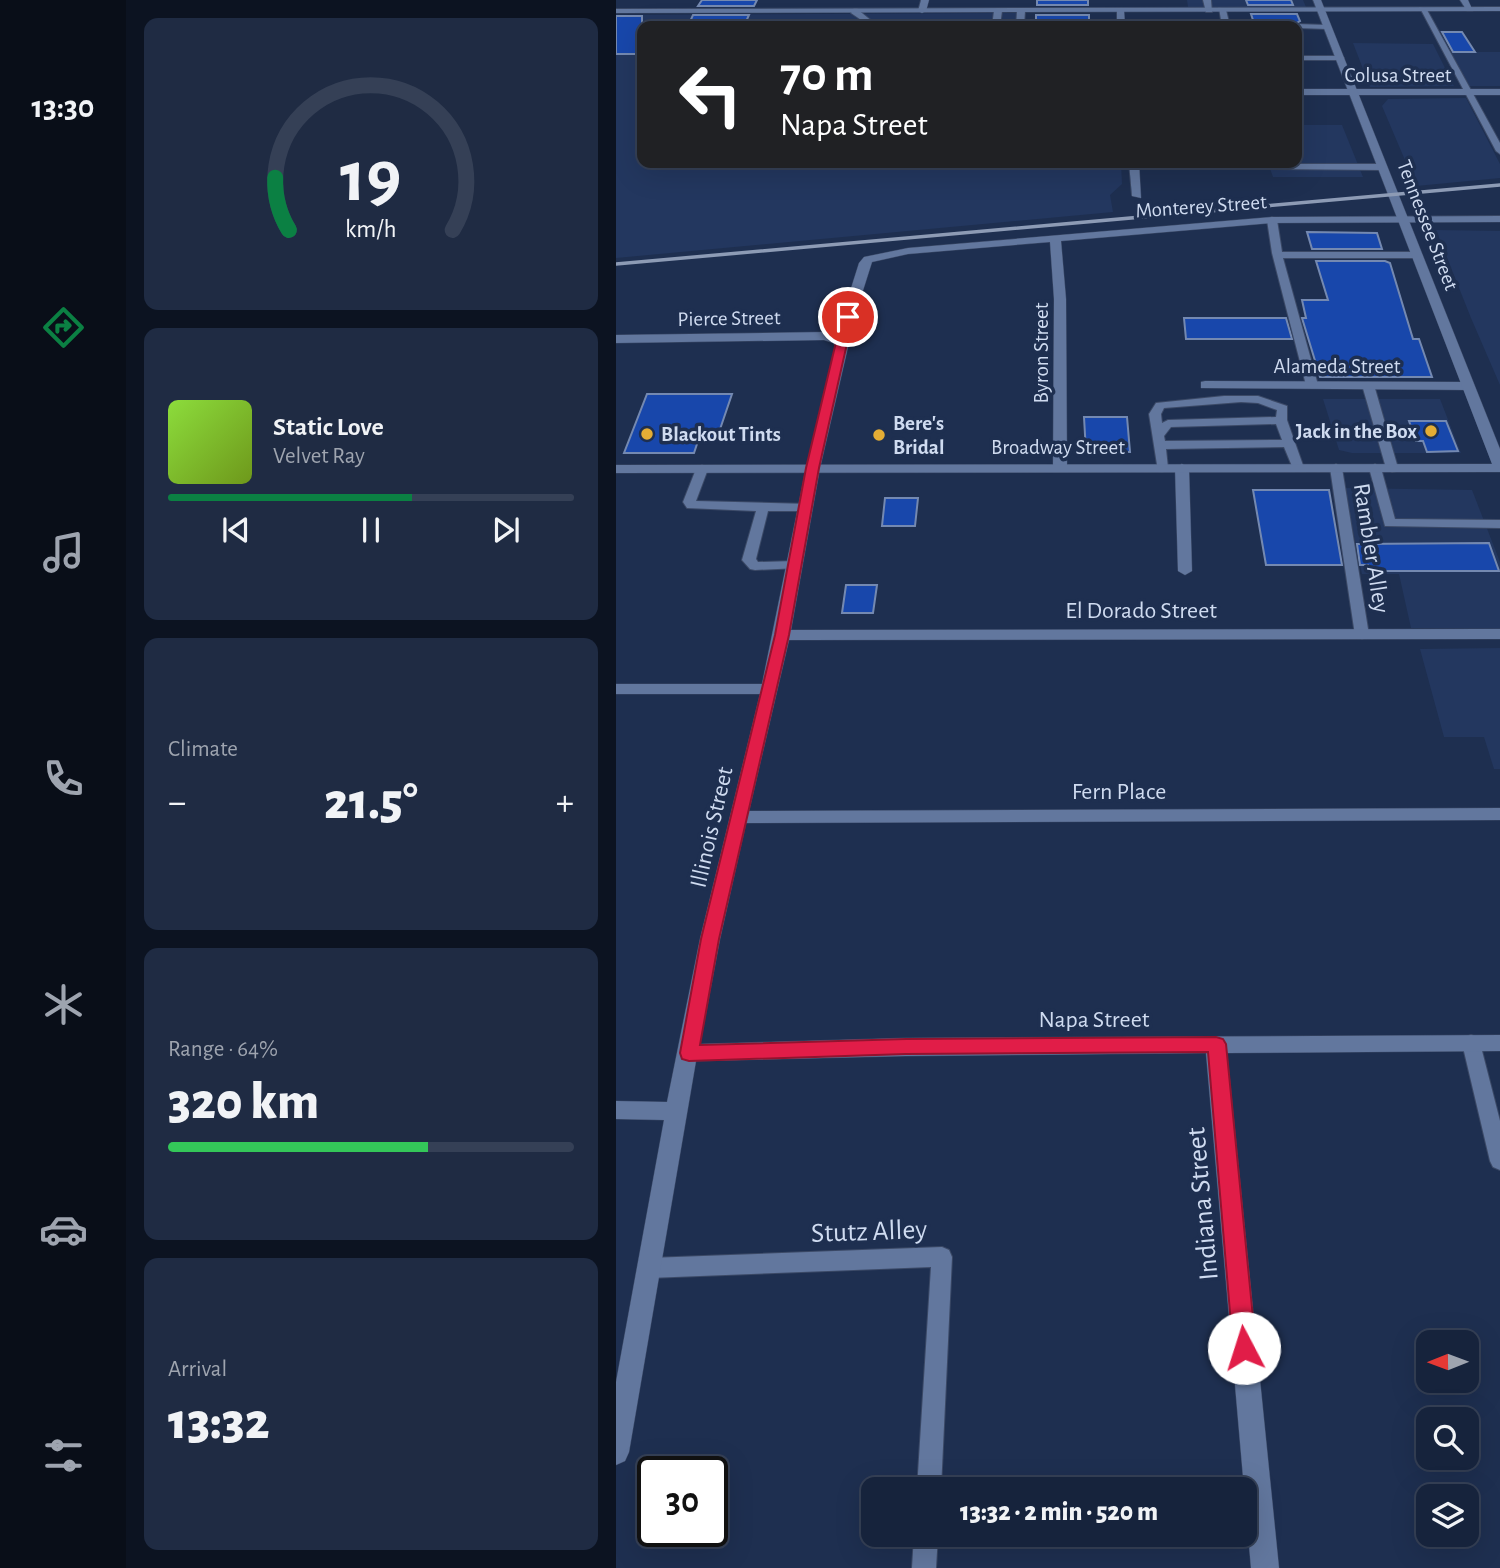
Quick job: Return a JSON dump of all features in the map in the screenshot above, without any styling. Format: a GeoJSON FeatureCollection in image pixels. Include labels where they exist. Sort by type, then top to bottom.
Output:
{"type":"FeatureCollection","features":[{"type":"Feature","properties":{"kind":"street"},"geometry":{"type":"LineString","coordinates":[[922,11],[925,0]]}},
{"type":"Feature","properties":{"kind":"street"},"geometry":{"type":"LineString","coordinates":[[1464,0],[1470,9]]}},
{"type":"Feature","properties":{"kind":"street"},"geometry":{"type":"LineString","coordinates":[[616,11],[1233,10],[1295,21],[1319,5],[1423,10],[1500,9]]}},
{"type":"Feature","properties":{"kind":"street","name":"Tennessee Street"},"geometry":{"type":"LineString","coordinates":[[1319,5],[1500,467]]}},
{"type":"Feature","properties":{"kind":"street"},"geometry":{"type":"LineString","coordinates":[[1120,10],[1121,21]]}},
{"type":"Feature","properties":{"kind":"street","name":"Colusa Street"},"geometry":{"type":"LineString","coordinates":[[1302,92],[1500,92]]}},
{"type":"Feature","properties":{"kind":"street"},"geometry":{"type":"LineString","coordinates":[[1134,168],[1136,196]]}},
{"type":"Feature","properties":{"kind":"street","name":"Monterey Street"},"geometry":{"type":"LineString","coordinates":[[906,251],[1272,220],[1500,219]]}},
{"type":"Feature","properties":{"kind":"street","name":"Byron Street"},"geometry":{"type":"LineString","coordinates":[[1055,237],[1060,299],[1060,468]]}},
{"type":"Feature","properties":{"kind":"street","name":"Illinois Street"},"geometry":{"type":"LineString","coordinates":[[616,1452],[676,1111],[710,939],[782,635],[813,468],[842,348],[840,344],[863,265],[868,259],[906,251]]}},
{"type":"Feature","properties":{"kind":"street","name":"Pierce Street"},"geometry":{"type":"LineString","coordinates":[[616,339],[825,336],[837,340],[840,344]]}},
{"type":"Feature","properties":{"kind":"street","name":"Alameda Street"},"geometry":{"type":"LineString","coordinates":[[1205,385],[1468,386]]}},
{"type":"Feature","properties":{"kind":"street","name":"Broadway Street"},"geometry":{"type":"LineString","coordinates":[[616,469],[1500,467]]}},
{"type":"Feature","properties":{"kind":"street"},"geometry":{"type":"LineString","coordinates":[[1182,468],[1185,571]]}},
{"type":"Feature","properties":{"kind":"street","name":"El Dorado Street"},"geometry":{"type":"LineString","coordinates":[[782,635],[1500,634]]}},
{"type":"Feature","properties":{"kind":"street"},"geometry":{"type":"LineString","coordinates":[[616,689],[769,689]]}},
{"type":"Feature","properties":{"kind":"street","name":"Fern Place"},"geometry":{"type":"LineString","coordinates":[[739,817],[1500,814]]}},
{"type":"Feature","properties":{"kind":"street","name":"Napa Street"},"geometry":{"type":"LineString","coordinates":[[689,1053],[906,1047],[1500,1042]]}},
{"type":"Feature","properties":{"kind":"street","name":"Indiana Street"},"geometry":{"type":"LineString","coordinates":[[1216,1044],[1265,1568]]}},
{"type":"Feature","properties":{"kind":"street"},"geometry":{"type":"LineString","coordinates":[[616,1110],[676,1111]]}},
{"type":"Feature","properties":{"kind":"lane"},"geometry":{"type":"LineString","coordinates":[[1207,0],[1209,10]]}},
{"type":"Feature","properties":{"kind":"lane"},"geometry":{"type":"LineString","coordinates":[[1230,0],[1233,10]]}},
{"type":"Feature","properties":{"kind":"lane"},"geometry":{"type":"LineString","coordinates":[[1020,21],[1021,10]]}},
{"type":"Feature","properties":{"kind":"lane"},"geometry":{"type":"LineString","coordinates":[[1222,10],[1225,21]]}},
{"type":"Feature","properties":{"kind":"lane"},"geometry":{"type":"LineString","coordinates":[[1423,10],[1500,151]]}},
{"type":"Feature","properties":{"kind":"lane"},"geometry":{"type":"LineString","coordinates":[[854,11],[867,21]]}},
{"type":"Feature","properties":{"kind":"lane"},"geometry":{"type":"LineString","coordinates":[[997,21],[998,11]]}},
{"type":"Feature","properties":{"kind":"lane"},"geometry":{"type":"LineString","coordinates":[[1302,22],[1327,27]]}},
{"type":"Feature","properties":{"kind":"lane"},"geometry":{"type":"LineString","coordinates":[[1309,50],[1338,53]]}},
{"type":"Feature","properties":{"kind":"lane"},"geometry":{"type":"LineString","coordinates":[[1302,57],[1338,53]]}},
{"type":"Feature","properties":{"kind":"lane"},"geometry":{"type":"LineString","coordinates":[[1302,166],[1382,167]]}},
{"type":"Feature","properties":{"kind":"lane"},"geometry":{"type":"LineString","coordinates":[[1267,168],[1270,180]]}},
{"type":"Feature","properties":{"kind":"lane"},"geometry":{"type":"LineString","coordinates":[[1272,220],[1278,255],[1312,385]]}},
{"type":"Feature","properties":{"kind":"lane"},"geometry":{"type":"LineString","coordinates":[[1278,255],[1417,254]]}},
{"type":"Feature","properties":{"kind":"lane"},"geometry":{"type":"LineString","coordinates":[[1368,386],[1392,468]]}},
{"type":"Feature","properties":{"kind":"lane"},"geometry":{"type":"LineString","coordinates":[[1162,468],[1154,414],[1160,405],[1238,400],[1274,402],[1283,408],[1281,420],[1298,468]]}},
{"type":"Feature","properties":{"kind":"lane"},"geometry":{"type":"LineString","coordinates":[[1158,440],[1168,424],[1281,420]]}},
{"type":"Feature","properties":{"kind":"lane"},"geometry":{"type":"LineString","coordinates":[[1158,440],[1289,443]]}},
{"type":"Feature","properties":{"kind":"lane","name":"Rambler Alley"},"geometry":{"type":"LineString","coordinates":[[1336,468],[1362,635]]}},
{"type":"Feature","properties":{"kind":"lane"},"geometry":{"type":"LineString","coordinates":[[1375,468],[1390,523],[1500,524]]}},
{"type":"Feature","properties":{"kind":"lane"},"geometry":{"type":"LineString","coordinates":[[702,469],[689,502],[691,505],[805,507]]}},
{"type":"Feature","properties":{"kind":"lane"},"geometry":{"type":"LineString","coordinates":[[763,507],[749,560],[755,565],[794,565]]}},
{"type":"Feature","properties":{"kind":"lane"},"geometry":{"type":"LineString","coordinates":[[1471,1043],[1500,1161]]}},
{"type":"Feature","properties":{"kind":"lane","name":"Stutz Alley"},"geometry":{"type":"LineString","coordinates":[[649,1268],[942,1257],[930,1477]]}},
{"type":"Feature","properties":{"kind":"lane"},"geometry":{"type":"LineString","coordinates":[[924,1568],[925,1547]]}},
{"type":"Feature","properties":{"kind":"shaded area"},"geometry":{"type":"Polygon","coordinates":[[[1187,0],[1303,0],[1306,7],[1188,7],[1187,0]]]}},
{"type":"Feature","properties":{"kind":"shaded area"},"geometry":{"type":"Polygon","coordinates":[[[1019,13],[1018,21],[637,21],[637,168],[1121,168],[1122,184],[1110,195],[1113,212],[616,258],[616,15],[1019,13]]]}},
{"type":"Feature","properties":{"kind":"shaded area"},"geometry":{"type":"Polygon","coordinates":[[[1353,43],[1433,44],[1454,86],[1370,87],[1353,43]]]}},
{"type":"Feature","properties":{"kind":"shaded area"},"geometry":{"type":"Polygon","coordinates":[[[1449,52],[1500,52],[1500,86],[1467,86],[1449,52]]]}},
{"type":"Feature","properties":{"kind":"shaded area"},"geometry":{"type":"Polygon","coordinates":[[[1466,98],[1500,164],[1500,178],[1416,186],[1382,106],[1388,99],[1466,98]]]}},
{"type":"Feature","properties":{"kind":"shaded area"},"geometry":{"type":"Polygon","coordinates":[[[1302,125],[1342,125],[1363,177],[1273,177],[1270,168],[1302,168],[1302,125]]]}},
{"type":"Feature","properties":{"kind":"shaded area"},"geometry":{"type":"Polygon","coordinates":[[[1436,230],[1500,231],[1500,385],[1471,318],[1436,230]]]}},
{"type":"Feature","properties":{"kind":"shaded area"},"geometry":{"type":"Polygon","coordinates":[[[1323,399],[1440,399],[1461,453],[1352,453],[1339,450],[1323,399]]]}},
{"type":"Feature","properties":{"kind":"shaded area"},"geometry":{"type":"Polygon","coordinates":[[[1344,488],[1472,490],[1500,562],[1500,629],[1411,628],[1399,574],[1362,574],[1344,488]]]}},
{"type":"Feature","properties":{"kind":"shaded area"},"geometry":{"type":"Polygon","coordinates":[[[1500,648],[1500,769],[1494,769],[1484,737],[1444,737],[1420,649],[1500,648]]]}},
{"type":"Feature","properties":{"kind":"building"},"geometry":{"type":"Polygon","coordinates":[[[702,0],[757,0],[754,6],[698,6],[702,0]]]}},
{"type":"Feature","properties":{"kind":"building"},"geometry":{"type":"Polygon","coordinates":[[[1037,0],[1088,0],[1088,5],[1037,5],[1037,0]]]}},
{"type":"Feature","properties":{"kind":"building"},"geometry":{"type":"Polygon","coordinates":[[[1246,0],[1291,0],[1293,5],[1248,5],[1246,0]]]}},
{"type":"Feature","properties":{"kind":"building"},"geometry":{"type":"Polygon","coordinates":[[[1251,14],[1297,14],[1300,21],[1253,21],[1251,14]]]}},
{"type":"Feature","properties":{"kind":"building"},"geometry":{"type":"Polygon","coordinates":[[[693,15],[749,15],[746,21],[690,21],[693,15]]]}},
{"type":"Feature","properties":{"kind":"building"},"geometry":{"type":"Polygon","coordinates":[[[1036,15],[1089,15],[1089,21],[1036,21],[1036,15]]]}},
{"type":"Feature","properties":{"kind":"building"},"geometry":{"type":"Polygon","coordinates":[[[616,16],[642,16],[642,21],[637,21],[637,54],[616,54],[616,16]]]}},
{"type":"Feature","properties":{"kind":"building"},"geometry":{"type":"Polygon","coordinates":[[[1442,32],[1462,32],[1475,52],[1453,52],[1442,32]]]}},
{"type":"Feature","properties":{"kind":"building"},"geometry":{"type":"Polygon","coordinates":[[[1307,232],[1377,233],[1382,249],[1312,249],[1307,232]]]}},
{"type":"Feature","properties":{"kind":"building"},"geometry":{"type":"Polygon","coordinates":[[[1316,261],[1390,263],[1413,339],[1419,339],[1432,377],[1320,377],[1302,318],[1306,318],[1302,300],[1328,300],[1316,261]]]}},
{"type":"Feature","properties":{"kind":"building"},"geometry":{"type":"Polygon","coordinates":[[[1184,318],[1286,318],[1292,339],[1186,339],[1184,318]]]}},
{"type":"Feature","properties":{"kind":"building"},"geometry":{"type":"Polygon","coordinates":[[[647,394],[732,394],[717,438],[699,438],[694,453],[624,453],[647,394]]]}},
{"type":"Feature","properties":{"kind":"building"},"geometry":{"type":"Polygon","coordinates":[[[1084,417],[1127,417],[1130,452],[1086,452],[1084,417]]]}},
{"type":"Feature","properties":{"kind":"building","name":"Jack in the Box"},"geometry":{"type":"Polygon","coordinates":[[[1409,421],[1446,421],[1458,451],[1427,452],[1423,441],[1416,441],[1409,421]]]}},
{"type":"Feature","properties":{"kind":"building"},"geometry":{"type":"Polygon","coordinates":[[[1253,490],[1329,490],[1342,565],[1266,565],[1253,490]]]}},
{"type":"Feature","properties":{"kind":"building"},"geometry":{"type":"Polygon","coordinates":[[[885,498],[918,498],[915,526],[882,526],[885,498]]]}},
{"type":"Feature","properties":{"kind":"building"},"geometry":{"type":"Polygon","coordinates":[[[1489,543],[1499,571],[1369,571],[1368,565],[1360,565],[1357,544],[1489,543]]]}},
{"type":"Feature","properties":{"kind":"building"},"geometry":{"type":"Polygon","coordinates":[[[846,585],[877,585],[873,613],[842,613],[846,585]]]}},
{"type":"Feature","properties":{"kind":"railway"},"geometry":{"type":"LineString","coordinates":[[616,264],[1500,185]]}},
{"type":"Feature","properties":{"kind":"place","name":"Jack in the Box"},"geometry":{"type":"Point","coordinates":[1431,431]}},
{"type":"Feature","properties":{"kind":"place","name":"Blackout Tints"},"geometry":{"type":"Point","coordinates":[647,434]}},
{"type":"Feature","properties":{"kind":"place","name":"Bere's Bridal"},"geometry":{"type":"Point","coordinates":[879,435]}},
{"type":"Feature","properties":{"kind":"route"},"geometry":{"type":"LineString","coordinates":[[848,317],[813,468],[782,635],[710,939],[689,1053],[906,1047],[1216,1044],[1244,1348]]}}]}
